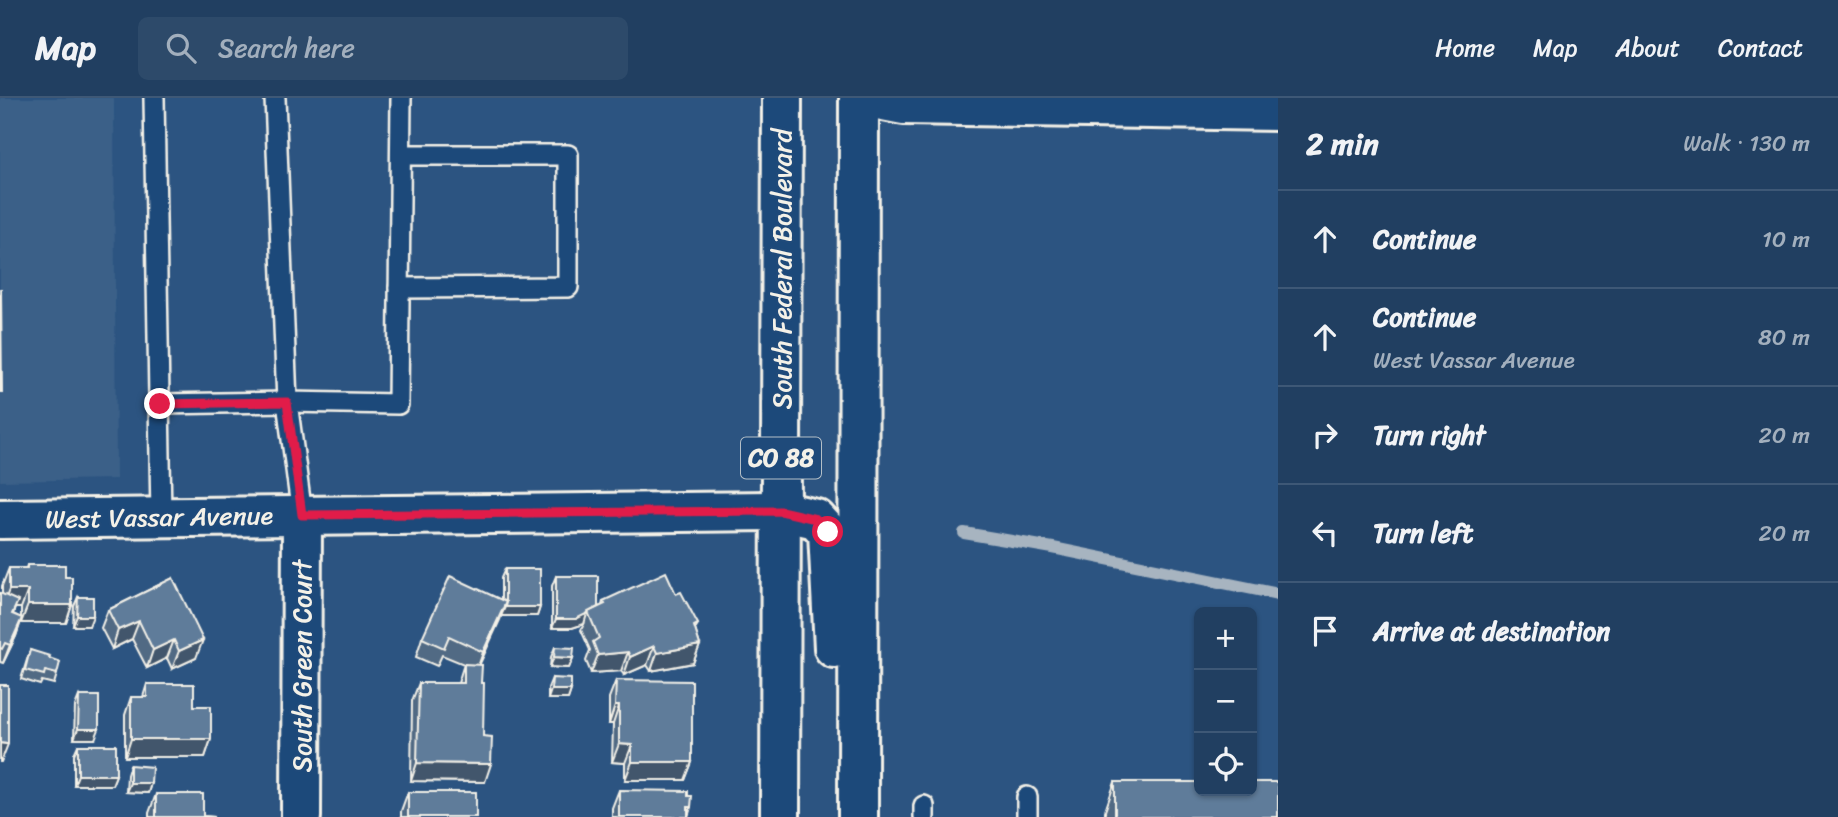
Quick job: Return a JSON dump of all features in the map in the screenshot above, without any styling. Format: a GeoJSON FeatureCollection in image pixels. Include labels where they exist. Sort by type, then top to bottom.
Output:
{"type":"FeatureCollection","features":[{"type":"Feature","properties":{"kind":"main road","name":"South Federal Boulevard"},"geometry":{"type":"LineString","coordinates":[[780,817],[782,98]]}},
{"type":"Feature","properties":{"kind":"main road","name":"CO 88"},"geometry":{"type":"LineString","coordinates":[[858,817],[859,98]]}},
{"type":"Feature","properties":{"kind":"main road"},"geometry":{"type":"LineString","coordinates":[[868,98],[905,104],[1000,102],[1278,111]]}},
{"type":"Feature","properties":{"kind":"main road","name":"West Vassar Avenue"},"geometry":{"type":"LineString","coordinates":[[0,519],[781,511],[816,519],[828,532],[840,776],[847,817]]}},
{"type":"Feature","properties":{"kind":"main road","name":"South Green Court"},"geometry":{"type":"LineString","coordinates":[[301,817],[302,515]]}},
{"type":"Feature","properties":{"kind":"lane"},"geometry":{"type":"LineString","coordinates":[[154,98],[161,517]]}},
{"type":"Feature","properties":{"kind":"lane"},"geometry":{"type":"LineString","coordinates":[[275,98],[287,402],[302,515]]}},
{"type":"Feature","properties":{"kind":"lane"},"geometry":{"type":"LineString","coordinates":[[160,404],[398,404],[401,98]]}},
{"type":"Feature","properties":{"kind":"lane"},"geometry":{"type":"LineString","coordinates":[[399,288],[568,287],[568,155],[401,155]]}},
{"type":"Feature","properties":{"kind":"shaded area"},"geometry":{"type":"Polygon","coordinates":[[[0,98],[114,98],[116,479],[0,481],[0,98]]]}},
{"type":"Feature","properties":{"kind":"building"},"geometry":{"type":"Polygon","coordinates":[[[1,289],[2,392],[0,392],[1,289]]]}},
{"type":"Feature","properties":{"kind":"building"},"geometry":{"type":"Polygon","coordinates":[[[27,565],[65,565],[65,577],[72,577],[72,605],[28,605],[28,590],[9,590],[9,568],[27,568],[27,565]]]}},
{"type":"Feature","properties":{"kind":"building"},"geometry":{"type":"Polygon","coordinates":[[[505,569],[540,569],[540,607],[505,607],[505,569]]]}},
{"type":"Feature","properties":{"kind":"building"},"geometry":{"type":"Polygon","coordinates":[[[666,572],[676,594],[681,592],[698,624],[694,626],[700,645],[657,653],[654,646],[630,657],[628,652],[598,655],[593,642],[599,638],[588,612],[605,604],[603,601],[666,572]]]}},
{"type":"Feature","properties":{"kind":"building"},"geometry":{"type":"Polygon","coordinates":[[[450,576],[506,602],[483,652],[449,636],[444,648],[422,638],[450,576]]]}},
{"type":"Feature","properties":{"kind":"building"},"geometry":{"type":"Polygon","coordinates":[[[556,576],[598,576],[598,607],[576,619],[556,619],[556,576]]]}},
{"type":"Feature","properties":{"kind":"building"},"geometry":{"type":"Polygon","coordinates":[[[173,578],[203,640],[179,651],[174,640],[153,650],[139,621],[118,630],[108,610],[173,578]]]}},
{"type":"Feature","properties":{"kind":"building"},"geometry":{"type":"Polygon","coordinates":[[[0,593],[18,601],[12,614],[22,618],[10,645],[5,643],[2,649],[0,648],[0,593]]]}},
{"type":"Feature","properties":{"kind":"building"},"geometry":{"type":"Polygon","coordinates":[[[78,597],[93,597],[93,616],[77,616],[78,597]]]}},
{"type":"Feature","properties":{"kind":"building"},"geometry":{"type":"Polygon","coordinates":[[[555,647],[574,648],[573,658],[554,657],[555,647]]]}},
{"type":"Feature","properties":{"kind":"building"},"geometry":{"type":"Polygon","coordinates":[[[30,650],[60,662],[57,674],[45,671],[44,675],[25,670],[30,650]]]}},
{"type":"Feature","properties":{"kind":"building"},"geometry":{"type":"Polygon","coordinates":[[[464,664],[482,665],[483,736],[492,737],[491,764],[417,763],[419,683],[464,683],[464,664]]]}},
{"type":"Feature","properties":{"kind":"building"},"geometry":{"type":"Polygon","coordinates":[[[552,678],[571,679],[571,690],[551,690],[552,678]]]}},
{"type":"Feature","properties":{"kind":"building"},"geometry":{"type":"Polygon","coordinates":[[[616,680],[692,681],[692,762],[632,762],[632,745],[619,744],[619,706],[615,706],[616,680]]]}},
{"type":"Feature","properties":{"kind":"building"},"geometry":{"type":"Polygon","coordinates":[[[147,684],[194,684],[194,706],[211,706],[211,739],[131,739],[131,697],[147,697],[147,684]]]}},
{"type":"Feature","properties":{"kind":"building"},"geometry":{"type":"Polygon","coordinates":[[[0,685],[8,685],[8,744],[0,743],[0,685]]]}},
{"type":"Feature","properties":{"kind":"building"},"geometry":{"type":"Polygon","coordinates":[[[79,696],[99,696],[99,729],[78,729],[79,696]]]}},
{"type":"Feature","properties":{"kind":"building"},"geometry":{"type":"Polygon","coordinates":[[[78,745],[116,745],[116,775],[78,775],[78,745]]]}},
{"type":"Feature","properties":{"kind":"building"},"geometry":{"type":"Polygon","coordinates":[[[130,765],[152,767],[151,783],[130,783],[130,765]]]}},
{"type":"Feature","properties":{"kind":"building"},"geometry":{"type":"Polygon","coordinates":[[[1115,782],[1194,782],[1194,796],[1257,796],[1257,782],[1278,782],[1278,817],[1115,817],[1115,782]]]}},
{"type":"Feature","properties":{"kind":"building"},"geometry":{"type":"Polygon","coordinates":[[[619,790],[688,791],[688,796],[692,796],[688,817],[619,817],[619,790]]]}},
{"type":"Feature","properties":{"kind":"building"},"geometry":{"type":"Polygon","coordinates":[[[408,792],[476,792],[476,817],[408,817],[408,792]]]}},
{"type":"Feature","properties":{"kind":"building"},"geometry":{"type":"Polygon","coordinates":[[[156,794],[203,794],[203,816],[215,817],[156,817],[156,794]]]}},
{"type":"Feature","properties":{"kind":"waterway"},"geometry":{"type":"LineString","coordinates":[[964,533],[1053,548],[1278,594]]}},
{"type":"Feature","properties":{"kind":"route"},"geometry":{"type":"LineString","coordinates":[[160,404],[287,402],[302,515],[781,511],[816,519],[828,532]]}}]}
